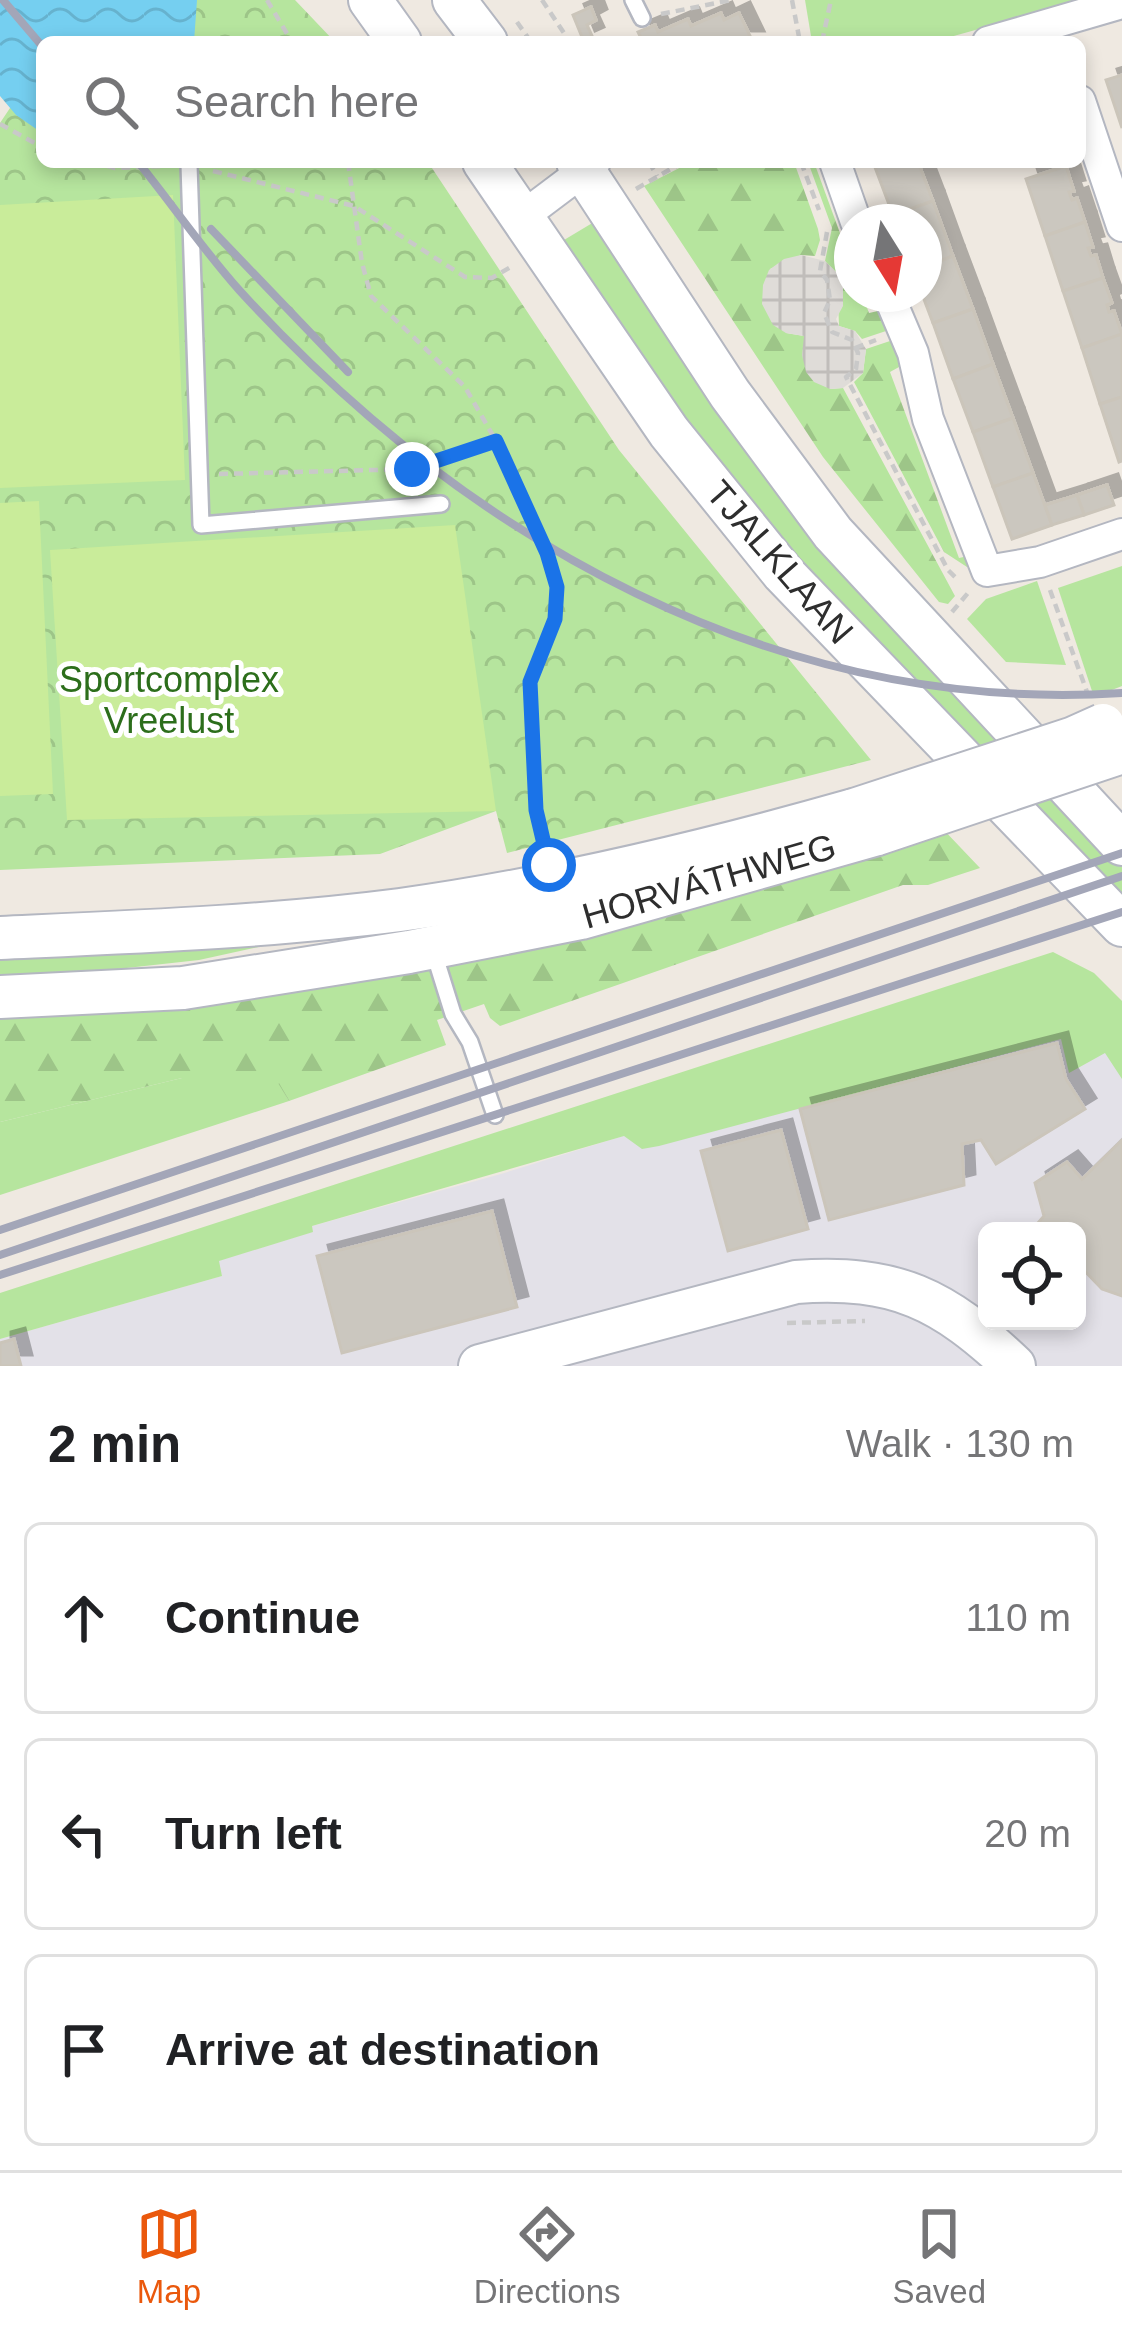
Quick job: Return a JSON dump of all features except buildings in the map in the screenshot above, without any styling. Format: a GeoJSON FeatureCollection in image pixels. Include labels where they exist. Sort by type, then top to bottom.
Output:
{"type":"FeatureCollection","features":[{"type":"Feature","properties":{"kind":"main road"},"geometry":{"type":"LineString","coordinates":[[370,0],[396,36]]}},
{"type":"Feature","properties":{"kind":"main road"},"geometry":{"type":"LineString","coordinates":[[454,0],[481,36]]}},
{"type":"Feature","properties":{"kind":"main road","name":"TJALKLAAN"},"geometry":{"type":"LineString","coordinates":[[488,168],[670,432],[783,573],[1122,925]]}},
{"type":"Feature","properties":{"kind":"main road","name":"TJALKLAAN"},"geometry":{"type":"LineString","coordinates":[[588,168],[730,394],[833,533],[1122,844]]}},
{"type":"Feature","properties":{"kind":"main road","name":"HORVÁTHWEG"},"geometry":{"type":"LineString","coordinates":[[0,997],[183,988],[432,948],[581,918],[866,822],[1109,724]]}},
{"type":"Feature","properties":{"kind":"main road","name":"HORVÁTHWEG"},"geometry":{"type":"LineString","coordinates":[[0,938],[177,930],[400,910],[568,879],[773,833],[866,822]]}},
{"type":"Feature","properties":{"kind":"main road"},"geometry":{"type":"LineString","coordinates":[[480,1366],[796,1282],[826,1280],[909,1292],[940,1305],[970,1324],[1014,1366]]}},
{"type":"Feature","properties":{"kind":"street"},"geometry":{"type":"LineString","coordinates":[[1057,33],[1122,3]]}},
{"type":"Feature","properties":{"kind":"street"},"geometry":{"type":"LineString","coordinates":[[1086,119],[1122,226]]}},
{"type":"Feature","properties":{"kind":"street"},"geometry":{"type":"LineString","coordinates":[[522,217],[582,168]]}},
{"type":"Feature","properties":{"kind":"street"},"geometry":{"type":"LineString","coordinates":[[837,168],[850,204]]}},
{"type":"Feature","properties":{"kind":"street"},"geometry":{"type":"LineString","coordinates":[[895,312],[913,353],[928,419],[979,580],[1122,534]]}},
{"type":"Feature","properties":{"kind":"lane"},"geometry":{"type":"LineString","coordinates":[[633,0],[642,18]]}},
{"type":"Feature","properties":{"kind":"lane"},"geometry":{"type":"LineString","coordinates":[[189,168],[201,525],[441,504]]}},
{"type":"Feature","properties":{"kind":"lane"},"geometry":{"type":"LineString","coordinates":[[432,948],[453,1014],[470,1042],[495,1115]]}},
{"type":"Feature","properties":{"kind":"path"},"geometry":{"type":"LineString","coordinates":[[267,0],[288,36]]}},
{"type":"Feature","properties":{"kind":"path"},"geometry":{"type":"LineString","coordinates":[[542,0],[566,36]]}},
{"type":"Feature","properties":{"kind":"path"},"geometry":{"type":"LineString","coordinates":[[642,18],[732,0]]}},
{"type":"Feature","properties":{"kind":"path"},"geometry":{"type":"LineString","coordinates":[[792,0],[799,36]]}},
{"type":"Feature","properties":{"kind":"path"},"geometry":{"type":"LineString","coordinates":[[823,36],[831,0]]}},
{"type":"Feature","properties":{"kind":"path"},"geometry":{"type":"LineString","coordinates":[[0,124],[36,144]]}},
{"type":"Feature","properties":{"kind":"path"},"geometry":{"type":"LineString","coordinates":[[201,168],[354,206],[465,277],[492,278]]}},
{"type":"Feature","properties":{"kind":"path"},"geometry":{"type":"LineString","coordinates":[[349,168],[370,296],[465,387],[496,441],[547,553],[557,587],[555,619],[530,682],[536,810],[549,865]]}},
{"type":"Feature","properties":{"kind":"path"},"geometry":{"type":"LineString","coordinates":[[652,168],[657,176]]}},
{"type":"Feature","properties":{"kind":"path"},"geometry":{"type":"LineString","coordinates":[[803,168],[827,232],[819,258],[830,300],[824,313],[832,332],[852,340],[858,353],[856,369],[846,377],[948,570],[979,580],[945,620]]}},
{"type":"Feature","properties":{"kind":"path"},"geometry":{"type":"LineString","coordinates":[[627,176],[636,189]]}},
{"type":"Feature","properties":{"kind":"path"},"geometry":{"type":"LineString","coordinates":[[200,475],[412,469],[496,441]]}},
{"type":"Feature","properties":{"kind":"path"},"geometry":{"type":"LineString","coordinates":[[1040,562],[1109,724]]}},
{"type":"Feature","properties":{"kind":"path"},"geometry":{"type":"LineString","coordinates":[[768,1328],[832,1319],[867,1321]]}},
{"type":"Feature","properties":{"kind":"shaded area"},"geometry":{"type":"Polygon","coordinates":[[[801,255],[825,261],[834,270],[834,312],[840,312],[836,319],[839,326],[855,331],[866,349],[863,373],[843,388],[830,389],[814,382],[802,355],[804,336],[773,325],[762,304],[769,270],[801,255]]]}},
{"type":"Feature","properties":{"kind":"shaded area"},"geometry":{"type":"Polygon","coordinates":[[[1041,1006],[1122,1031],[1122,1366],[0,1366],[0,1339],[222,1276],[218,1261],[312,1232],[312,1226],[501,1174],[1041,1006]]]}},
{"type":"Feature","properties":{"kind":"green space","name":"Sportcomplex Vreelust"},"geometry":{"type":"Polygon","coordinates":[[[0,0],[295,0],[329,36],[36,36],[36,168],[432,168],[619,450],[871,760],[507,853],[496,811],[380,854],[0,870],[0,123],[34,72],[0,0]]]}},
{"type":"Feature","properties":{"kind":"green space"},"geometry":{"type":"Polygon","coordinates":[[[805,0],[1084,0],[954,36],[811,36],[805,0]]]}},
{"type":"Feature","properties":{"kind":"green space"},"geometry":{"type":"Polygon","coordinates":[[[679,168],[796,168],[820,240],[815,256],[801,255],[770,269],[786,333],[804,336],[830,389],[843,388],[955,596],[948,604],[939,602],[823,457],[644,186],[679,168]]]}},
{"type":"Feature","properties":{"kind":"green space"},"geometry":{"type":"Polygon","coordinates":[[[810,168],[816,168],[834,217],[834,270],[825,261],[832,228],[810,168]]]}},
{"type":"Feature","properties":{"kind":"green space"},"geometry":{"type":"Polygon","coordinates":[[[173,195],[185,480],[0,488],[0,205],[173,195]]]}},
{"type":"Feature","properties":{"kind":"green space"},"geometry":{"type":"Polygon","coordinates":[[[599,219],[962,697],[1122,865],[1122,903],[830,597],[680,412],[559,243],[599,219]]]}},
{"type":"Feature","properties":{"kind":"green space"},"geometry":{"type":"Polygon","coordinates":[[[838,312],[880,312],[893,320],[895,328],[862,339],[839,326],[838,312]]]}},
{"type":"Feature","properties":{"kind":"green space"},"geometry":{"type":"Polygon","coordinates":[[[899,338],[905,354],[899,367],[890,372],[959,558],[968,556],[971,564],[967,567],[944,552],[854,382],[863,373],[866,349],[899,338]]]}},
{"type":"Feature","properties":{"kind":"green space"},"geometry":{"type":"Polygon","coordinates":[[[39,501],[53,794],[0,796],[0,503],[39,501]]]}},
{"type":"Feature","properties":{"kind":"green space","name":"Sportcomplex Vreelust"},"geometry":{"type":"Polygon","coordinates":[[[455,525],[496,811],[67,820],[50,550],[455,525]]]}},
{"type":"Feature","properties":{"kind":"green space"},"geometry":{"type":"Polygon","coordinates":[[[1122,566],[1122,686],[1094,697],[1058,588],[1122,566]]]}},
{"type":"Feature","properties":{"kind":"green space"},"geometry":{"type":"Polygon","coordinates":[[[1037,581],[1066,665],[1006,662],[967,619],[986,599],[1037,581]]]}},
{"type":"Feature","properties":{"kind":"green space"},"geometry":{"type":"Polygon","coordinates":[[[941,827],[980,868],[928,885],[903,885],[500,1026],[484,1004],[437,1020],[446,1045],[289,1101],[275,1078],[182,1078],[0,1122],[0,1019],[332,978],[941,827]]]}},
{"type":"Feature","properties":{"kind":"green space"},"geometry":{"type":"Polygon","coordinates":[[[318,934],[199,960],[0,982],[0,954],[318,934]]]}},
{"type":"Feature","properties":{"kind":"green space"},"geometry":{"type":"Polygon","coordinates":[[[1053,952],[1094,973],[1122,1001],[1122,1079],[1105,1053],[1069,1073],[1061,1039],[659,1146],[642,1149],[624,1136],[312,1226],[313,1232],[219,1261],[222,1276],[0,1339],[0,1293],[1053,952]]]}},
{"type":"Feature","properties":{"kind":"green space"},"geometry":{"type":"Polygon","coordinates":[[[182,1078],[276,1078],[289,1101],[0,1195],[0,1122],[182,1078]]]}},
{"type":"Feature","properties":{"kind":"water"},"geometry":{"type":"Polygon","coordinates":[[[0,0],[197,0],[194,36],[36,36],[36,129],[0,96],[0,0]]]}},
{"type":"Feature","properties":{"kind":"railway"},"geometry":{"type":"LineString","coordinates":[[3,0],[36,39]]}},
{"type":"Feature","properties":{"kind":"railway"},"geometry":{"type":"LineString","coordinates":[[143,168],[240,291],[329,381],[425,462],[528,533],[636,594],[751,641],[870,674],[994,692],[1122,693]]}},
{"type":"Feature","properties":{"kind":"railway"},"geometry":{"type":"LineString","coordinates":[[211,229],[348,372]]}},
{"type":"Feature","properties":{"kind":"railway"},"geometry":{"type":"LineString","coordinates":[[0,1230],[1122,853]]}},
{"type":"Feature","properties":{"kind":"railway"},"geometry":{"type":"LineString","coordinates":[[0,1255],[1122,876]]}},
{"type":"Feature","properties":{"kind":"railway"},"geometry":{"type":"LineString","coordinates":[[0,1275],[1122,912]]}},
{"type":"Feature","properties":{"kind":"route"},"geometry":{"type":"LineString","coordinates":[[412,469],[496,441],[547,553],[557,587],[555,619],[530,682],[536,810],[549,865]]}}]}
